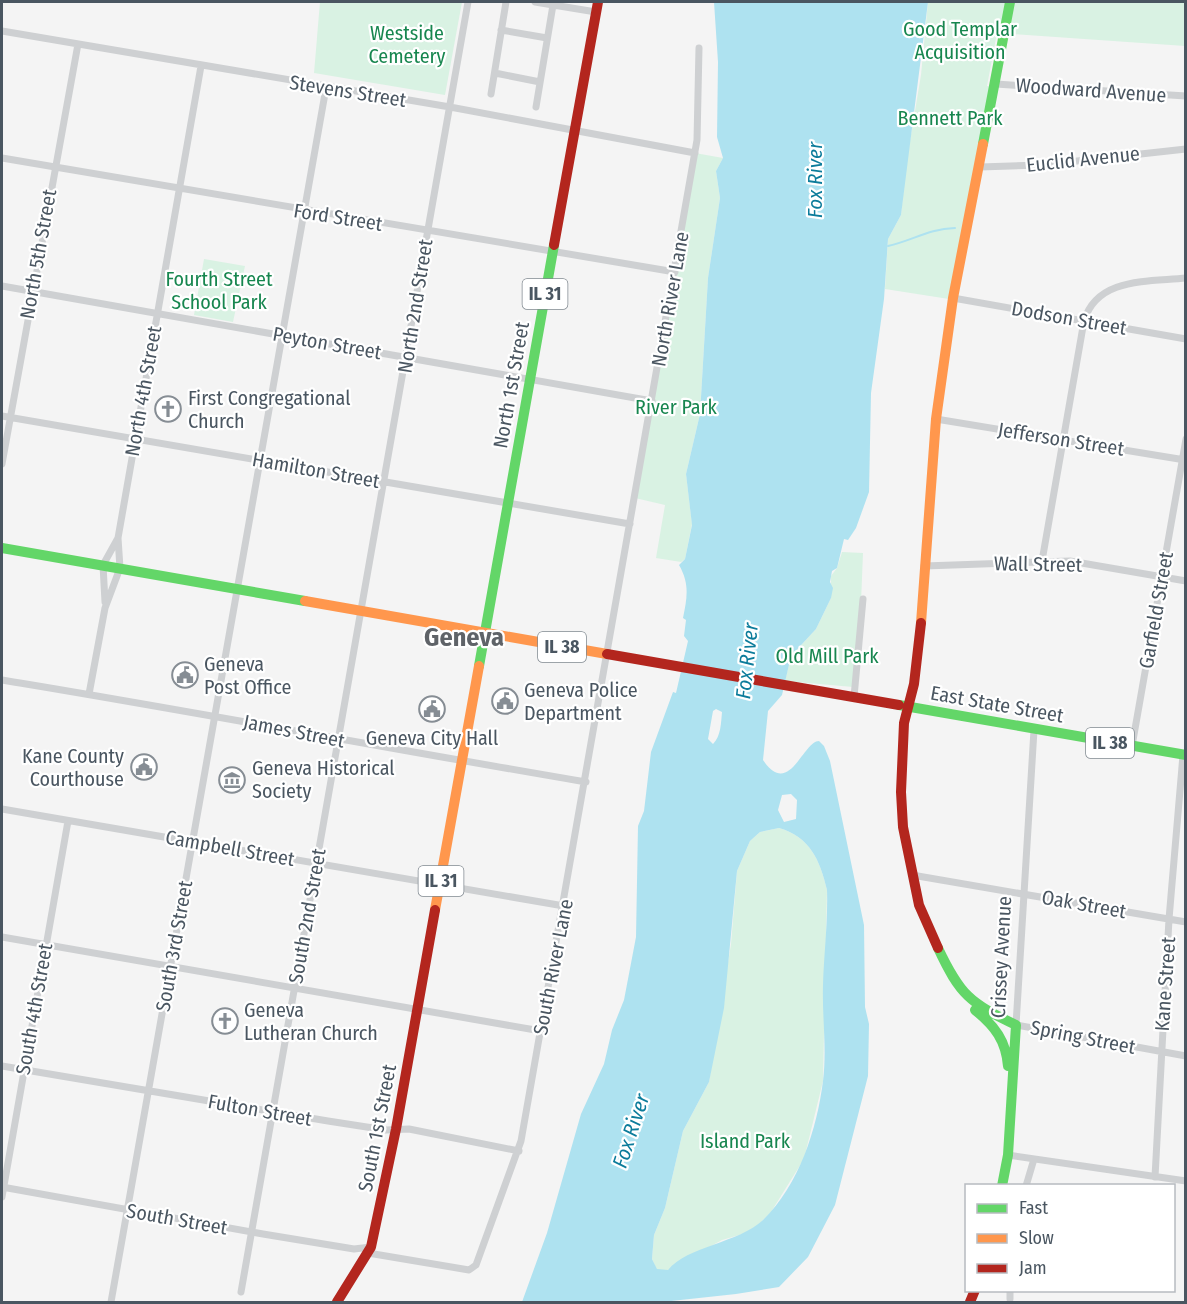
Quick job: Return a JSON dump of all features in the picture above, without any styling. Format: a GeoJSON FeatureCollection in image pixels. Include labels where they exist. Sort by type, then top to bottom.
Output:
{"type":"FeatureCollection","features":[{"type":"Feature","properties":{"kind":"main road"},"geometry":{"type":"LineString","coordinates":[[1010,2],[953,298],[936,419],[920,632],[904,723],[901,792],[912,875],[928,926],[959,989],[972,1008],[994,1026],[1005,1044],[1011,1107]]}},
{"type":"Feature","properties":{"kind":"main road","name":"North 1st Street"},"geometry":{"type":"LineString","coordinates":[[485,633],[597,7]]}},
{"type":"Feature","properties":{"kind":"main road","name":"IL 38"},"geometry":{"type":"LineString","coordinates":[[2,548],[908,707]]}},
{"type":"Feature","properties":{"kind":"main road","name":"South 1st Street"},"geometry":{"type":"LineString","coordinates":[[338,1302],[368,1253],[396,1129],[485,633]]}},
{"type":"Feature","properties":{"kind":"main road","name":"East State Street"},"geometry":{"type":"LineString","coordinates":[[908,707],[1184,755]]}},
{"type":"Feature","properties":{"kind":"main road"},"geometry":{"type":"LineString","coordinates":[[959,989],[981,1008],[1016,1025]]}},
{"type":"Feature","properties":{"kind":"main road","name":"Crissey Avenue"},"geometry":{"type":"LineString","coordinates":[[1002,1184],[1008,1155],[1016,1025]]}},
{"type":"Feature","properties":{"kind":"street","name":"North 2nd Street"},"geometry":{"type":"LineString","coordinates":[[362,611],[468,2]]}},
{"type":"Feature","properties":{"kind":"street"},"geometry":{"type":"LineString","coordinates":[[491,94],[506,2]]}},
{"type":"Feature","properties":{"kind":"street"},"geometry":{"type":"LineString","coordinates":[[535,2],[597,7]]}},
{"type":"Feature","properties":{"kind":"street"},"geometry":{"type":"LineString","coordinates":[[536,107],[553,5]]}},
{"type":"Feature","properties":{"kind":"street"},"geometry":{"type":"LineString","coordinates":[[501,30],[547,38]]}},
{"type":"Feature","properties":{"kind":"street","name":"Stevens Street"},"geometry":{"type":"LineString","coordinates":[[2,31],[326,88],[450,107],[695,153]]}},
{"type":"Feature","properties":{"kind":"street","name":"North 5th Street"},"geometry":{"type":"LineString","coordinates":[[2,464],[31,291],[78,44]]}},
{"type":"Feature","properties":{"kind":"street","name":"North River Lane"},"geometry":{"type":"LineString","coordinates":[[608,655],[695,153],[699,48]]}},
{"type":"Feature","properties":{"kind":"street","name":"North 4th Street"},"geometry":{"type":"LineString","coordinates":[[120,568],[118,538],[201,66]]}},
{"type":"Feature","properties":{"kind":"street"},"geometry":{"type":"LineString","coordinates":[[495,73],[540,82]]}},
{"type":"Feature","properties":{"kind":"street","name":"Woodward Avenue"},"geometry":{"type":"LineString","coordinates":[[996,84],[1185,96]]}},
{"type":"Feature","properties":{"kind":"street","name":"South 3rd Street"},"geometry":{"type":"LineString","coordinates":[[111,1302],[326,88]]}},
{"type":"Feature","properties":{"kind":"street","name":"Euclid Avenue"},"geometry":{"type":"LineString","coordinates":[[980,167],[1041,165],[1185,149]]}},
{"type":"Feature","properties":{"kind":"street","name":"Ford Street"},"geometry":{"type":"LineString","coordinates":[[2,158],[303,211],[675,272]]}},
{"type":"Feature","properties":{"kind":"street"},"geometry":{"type":"LineString","coordinates":[[1042,561],[1084,321],[1092,302],[1109,289],[1185,278]]}},
{"type":"Feature","properties":{"kind":"street","name":"Peyton Street"},"geometry":{"type":"LineString","coordinates":[[2,286],[651,401]]}},
{"type":"Feature","properties":{"kind":"street","name":"Dodson Street"},"geometry":{"type":"LineString","coordinates":[[953,298],[1185,339]]}},
{"type":"Feature","properties":{"kind":"street","name":"Hamilton Street"},"geometry":{"type":"LineString","coordinates":[[2,416],[630,524]]}},
{"type":"Feature","properties":{"kind":"street","name":"Jefferson Street"},"geometry":{"type":"LineString","coordinates":[[936,419],[1184,459]]}},
{"type":"Feature","properties":{"kind":"street","name":"Garfield Street"},"geometry":{"type":"LineString","coordinates":[[1132,746],[1184,459],[1185,439]]}},
{"type":"Feature","properties":{"kind":"street","name":"North 4th Street"},"geometry":{"type":"LineString","coordinates":[[104,565],[118,538]]}},
{"type":"Feature","properties":{"kind":"street","name":"Wall Street"},"geometry":{"type":"LineString","coordinates":[[924,566],[1070,561],[1185,581]]}},
{"type":"Feature","properties":{"kind":"street"},"geometry":{"type":"LineString","coordinates":[[104,565],[105,608]]}},
{"type":"Feature","properties":{"kind":"street"},"geometry":{"type":"LineString","coordinates":[[89,694],[105,608],[120,568]]}},
{"type":"Feature","properties":{"kind":"street"},"geometry":{"type":"LineString","coordinates":[[854,697],[863,599]]}},
{"type":"Feature","properties":{"kind":"street","name":"South 2nd Street"},"geometry":{"type":"LineString","coordinates":[[241,1292],[362,611]]}},
{"type":"Feature","properties":{"kind":"street","name":"South River Lane"},"geometry":{"type":"LineString","coordinates":[[469,1270],[476,1265],[519,1151],[608,655]]}},
{"type":"Feature","properties":{"kind":"street","name":"James Street"},"geometry":{"type":"LineString","coordinates":[[2,680],[214,715],[339,740],[586,783]]}},
{"type":"Feature","properties":{"kind":"street","name":"Crissey Avenue"},"geometry":{"type":"LineString","coordinates":[[1016,1025],[1034,730]]}},
{"type":"Feature","properties":{"kind":"street","name":"Kane Street"},"geometry":{"type":"LineString","coordinates":[[1155,1177],[1169,919],[1184,755]]}},
{"type":"Feature","properties":{"kind":"street","name":"Campbell Street"},"geometry":{"type":"LineString","coordinates":[[2,808],[564,906]]}},
{"type":"Feature","properties":{"kind":"street","name":"South 4th Street"},"geometry":{"type":"LineString","coordinates":[[2,1197],[68,820]]}},
{"type":"Feature","properties":{"kind":"street","name":"Oak Street"},"geometry":{"type":"LineString","coordinates":[[912,875],[1185,922]]}},
{"type":"Feature","properties":{"kind":"street"},"geometry":{"type":"LineString","coordinates":[[2,937],[541,1031]]}},
{"type":"Feature","properties":{"kind":"street","name":"Spring Street"},"geometry":{"type":"LineString","coordinates":[[1016,1025],[1185,1056]]}},
{"type":"Feature","properties":{"kind":"street","name":"Fulton Street"},"geometry":{"type":"LineString","coordinates":[[2,1066],[519,1151]]}},
{"type":"Feature","properties":{"kind":"street"},"geometry":{"type":"LineString","coordinates":[[1008,1155],[1185,1181]]}},
{"type":"Feature","properties":{"kind":"street"},"geometry":{"type":"LineString","coordinates":[[1026,1184],[1034,1158]]}},
{"type":"Feature","properties":{"kind":"street","name":"South Street"},"geometry":{"type":"LineString","coordinates":[[2,1187],[469,1270]]}},
{"type":"Feature","properties":{"kind":"street","name":"South Street"},"geometry":{"type":"LineString","coordinates":[[354,1249],[368,1253]]}},
{"type":"Feature","properties":{"kind":"street"},"geometry":{"type":"LineString","coordinates":[[1010,1292],[1010,1299]]}},
{"type":"Feature","properties":{"kind":"green space","name":"Westside Cemetery"},"geometry":{"type":"Polygon","coordinates":[[[320,2],[462,2],[445,95],[314,73],[320,2]]]}},
{"type":"Feature","properties":{"kind":"green space"},"geometry":{"type":"Polygon","coordinates":[[[928,2],[1185,2],[1185,46],[997,33],[987,86],[992,87],[949,299],[885,289],[888,239],[901,215],[906,165],[921,75],[928,2]]]}},
{"type":"Feature","properties":{"kind":"green space","name":"River Park"},"geometry":{"type":"Polygon","coordinates":[[[695,153],[723,158],[716,171],[720,198],[708,278],[700,414],[686,474],[692,524],[685,559],[681,562],[656,558],[665,505],[635,498],[695,153]]]}},
{"type":"Feature","properties":{"kind":"green space","name":"Fourth Street School Park"},"geometry":{"type":"Polygon","coordinates":[[[204,259],[245,266],[233,322],[194,315],[204,259]]]}},
{"type":"Feature","properties":{"kind":"green space","name":"Old Mill Park"},"geometry":{"type":"Polygon","coordinates":[[[842,552],[863,553],[860,628],[853,687],[785,681],[791,656],[816,629],[831,598],[831,576],[837,568],[842,552]]]}},
{"type":"Feature","properties":{"kind":"green space","name":"Island Park"},"geometry":{"type":"Polygon","coordinates":[[[779,828],[799,837],[812,851],[821,869],[827,890],[823,1081],[804,1159],[771,1212],[758,1225],[743,1234],[722,1240],[668,1270],[657,1270],[652,1259],[654,1235],[665,1208],[683,1131],[709,1082],[731,944],[737,871],[750,841],[760,832],[779,828]]]}},
{"type":"Feature","properties":{"kind":"water","name":"Fox River"},"geometry":{"type":"Polygon","coordinates":[[[714,2],[928,2],[901,215],[888,239],[884,299],[871,393],[869,492],[856,528],[848,540],[844,539],[837,568],[832,571],[831,598],[816,629],[791,656],[782,695],[768,711],[763,760],[772,770],[780,773],[788,771],[813,743],[819,741],[824,746],[830,761],[864,925],[865,1007],[869,1024],[868,1076],[835,1205],[808,1257],[779,1287],[662,1302],[522,1302],[547,1233],[581,1114],[604,1064],[612,1030],[624,1000],[636,937],[638,826],[644,811],[651,752],[673,692],[676,693],[688,641],[684,636],[686,620],[683,618],[686,585],[679,565],[685,559],[692,525],[686,474],[700,414],[708,278],[720,198],[716,171],[723,158],[717,137],[718,62],[714,2]],[[716,709],[713,711],[708,739],[713,744],[719,733],[722,712],[716,709]],[[791,794],[782,795],[778,810],[784,822],[796,819],[797,800],[791,794]],[[779,828],[760,832],[750,841],[737,871],[724,1008],[709,1082],[683,1131],[665,1208],[654,1235],[652,1259],[657,1269],[668,1270],[687,1255],[741,1234],[763,1220],[776,1206],[796,1173],[816,1118],[824,1069],[823,985],[827,890],[817,860],[799,837],[779,828]]]}},
{"type":"Feature","properties":{"kind":"waterway"},"geometry":{"type":"LineString","coordinates":[[888,246],[937,230],[955,228]]}},
{"type":"Feature","properties":{"kind":"traffic: fast"},"geometry":{"type":"LineString","coordinates":[[983,144],[1010,2]]}},
{"type":"Feature","properties":{"kind":"traffic: fast"},"geometry":{"type":"LineString","coordinates":[[479,666],[554,245]]}},
{"type":"Feature","properties":{"kind":"traffic: fast"},"geometry":{"type":"LineString","coordinates":[[2,548],[305,601]]}},
{"type":"Feature","properties":{"kind":"traffic: fast"},"geometry":{"type":"LineString","coordinates":[[899,705],[1186,755]]}},
{"type":"Feature","properties":{"kind":"traffic: fast"},"geometry":{"type":"LineString","coordinates":[[938,948],[953,977],[968,996],[987,1010],[1016,1025],[1008,1155],[1002,1184]]}},
{"type":"Feature","properties":{"kind":"traffic: fast"},"geometry":{"type":"LineString","coordinates":[[975,1010],[998,1035],[1005,1049],[1008,1066]]}},
{"type":"Feature","properties":{"kind":"traffic: slow"},"geometry":{"type":"LineString","coordinates":[[921,623],[936,419],[953,298],[983,144]]}},
{"type":"Feature","properties":{"kind":"traffic: slow"},"geometry":{"type":"LineString","coordinates":[[305,601],[607,654]]}},
{"type":"Feature","properties":{"kind":"traffic: slow"},"geometry":{"type":"LineString","coordinates":[[435,910],[479,666]]}},
{"type":"Feature","properties":{"kind":"traffic: jam"},"geometry":{"type":"LineString","coordinates":[[554,245],[598,2]]}},
{"type":"Feature","properties":{"kind":"traffic: jam"},"geometry":{"type":"LineString","coordinates":[[921,623],[914,684],[904,723],[901,792],[903,827],[919,905],[938,948]]}},
{"type":"Feature","properties":{"kind":"traffic: jam"},"geometry":{"type":"LineString","coordinates":[[607,654],[899,705]]}},
{"type":"Feature","properties":{"kind":"traffic: jam"},"geometry":{"type":"LineString","coordinates":[[337,1302],[371,1247],[396,1129],[435,910]]}},
{"type":"Feature","properties":{"kind":"traffic: jam"},"geometry":{"type":"LineString","coordinates":[[970,1302],[974,1292]]}},
{"type":"Feature","properties":{"kind":"place","name":"First Congregational Church"},"geometry":{"type":"Point","coordinates":[168,409]}},
{"type":"Feature","properties":{"kind":"place","name":"Geneva Post Office"},"geometry":{"type":"Point","coordinates":[185,675]}},
{"type":"Feature","properties":{"kind":"place","name":"Geneva Police Department"},"geometry":{"type":"Point","coordinates":[505,701]}},
{"type":"Feature","properties":{"kind":"place","name":"Geneva City Hall"},"geometry":{"type":"Point","coordinates":[432,709]}},
{"type":"Feature","properties":{"kind":"place","name":"Kane County Courthouse"},"geometry":{"type":"Point","coordinates":[144,767]}},
{"type":"Feature","properties":{"kind":"place","name":"Geneva Historical Society"},"geometry":{"type":"Point","coordinates":[232,780]}},
{"type":"Feature","properties":{"kind":"place","name":"Geneva Lutheran Church"},"geometry":{"type":"Point","coordinates":[225,1021]}},
{"type":"Feature","properties":{"kind":"district","name":"Geneva"},"geometry":{"type":"Point","coordinates":[464,637]}},
{"type":"Feature","properties":{"kind":"park label","name":"Good Templar Acquisition"},"geometry":{"type":"Point","coordinates":[960,40]}},
{"type":"Feature","properties":{"kind":"park label","name":"Bennett Park"},"geometry":{"type":"Point","coordinates":[950,118]}}]}
